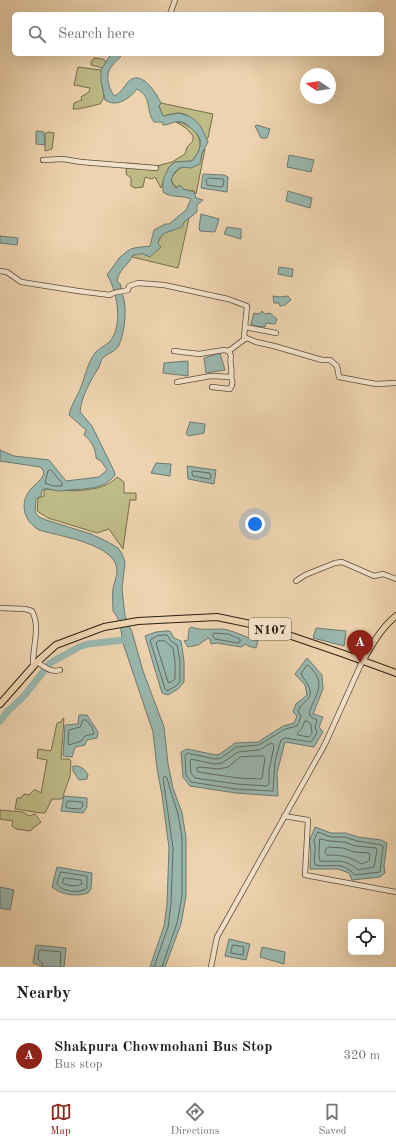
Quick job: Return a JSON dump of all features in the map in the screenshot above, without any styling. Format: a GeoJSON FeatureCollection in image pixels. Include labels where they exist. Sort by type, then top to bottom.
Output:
{"type":"FeatureCollection","features":[{"type":"Feature","properties":{"kind":"highway","name":"N107"},"geometry":{"type":"LineString","coordinates":[[0,704],[56,646],[104,627],[138,620],[217,617],[265,627],[396,673]]}},
{"type":"Feature","properties":{"kind":"main road"},"geometry":{"type":"LineString","coordinates":[[362,662],[376,638],[396,616]]}},
{"type":"Feature","properties":{"kind":"street"},"geometry":{"type":"LineString","coordinates":[[171,12],[175,0]]}},
{"type":"Feature","properties":{"kind":"street"},"geometry":{"type":"LineString","coordinates":[[43,160],[63,159],[81,162],[156,168]]}},
{"type":"Feature","properties":{"kind":"street"},"geometry":{"type":"LineString","coordinates":[[0,271],[7,272],[21,282],[110,295],[112,292],[123,292],[128,290],[129,286],[138,283],[164,285],[228,299],[247,306],[244,337],[256,342],[322,360],[330,360],[337,366],[339,377],[376,384],[396,383]]}},
{"type":"Feature","properties":{"kind":"street"},"geometry":{"type":"LineString","coordinates":[[245,327],[276,333]]}},
{"type":"Feature","properties":{"kind":"street"},"geometry":{"type":"LineString","coordinates":[[174,351],[199,354],[224,350],[229,351],[246,338]]}},
{"type":"Feature","properties":{"kind":"street"},"geometry":{"type":"LineString","coordinates":[[212,387],[230,389],[232,386],[231,356],[229,351]]}},
{"type":"Feature","properties":{"kind":"street"},"geometry":{"type":"LineString","coordinates":[[177,382],[211,376],[231,377]]}},
{"type":"Feature","properties":{"kind":"street"},"geometry":{"type":"LineString","coordinates":[[296,581],[305,575],[335,563],[342,562],[374,576],[383,574],[396,580]]}},
{"type":"Feature","properties":{"kind":"street"},"geometry":{"type":"LineString","coordinates":[[0,608],[25,609],[32,611],[36,626],[33,656],[38,665],[55,672],[60,670]]}},
{"type":"Feature","properties":{"kind":"street"},"geometry":{"type":"LineString","coordinates":[[211,967],[217,937],[325,744],[362,662]]}},
{"type":"Feature","properties":{"kind":"street"},"geometry":{"type":"LineString","coordinates":[[284,816],[308,820],[305,875],[396,892]]}},
{"type":"Feature","properties":{"kind":"shaded area"},"geometry":{"type":"Polygon","coordinates":[[[94,58],[103,59],[106,62],[103,68],[91,65],[94,58]]]}},
{"type":"Feature","properties":{"kind":"shaded area"},"geometry":{"type":"Polygon","coordinates":[[[78,67],[101,70],[104,97],[100,104],[73,109],[74,103],[82,100],[81,97],[89,92],[90,88],[74,85],[78,67]]]}},
{"type":"Feature","properties":{"kind":"shaded area"},"geometry":{"type":"Polygon","coordinates":[[[161,103],[213,114],[208,138],[206,139],[196,122],[184,114],[179,113],[163,116],[159,106],[161,103]]]}},
{"type":"Feature","properties":{"kind":"shaded area"},"geometry":{"type":"Polygon","coordinates":[[[176,122],[190,127],[197,135],[200,145],[197,154],[192,161],[175,162],[169,167],[161,188],[155,177],[152,179],[145,177],[143,187],[135,188],[131,186],[131,178],[126,174],[127,163],[157,166],[172,162],[185,154],[187,147],[193,141],[193,136],[186,128],[176,122]]]}},
{"type":"Feature","properties":{"kind":"shaded area"},"geometry":{"type":"Polygon","coordinates":[[[48,132],[54,133],[52,149],[45,151],[45,134],[48,132]]]}},
{"type":"Feature","properties":{"kind":"shaded area"},"geometry":{"type":"Polygon","coordinates":[[[205,149],[196,194],[194,191],[177,188],[171,179],[184,166],[201,159],[202,153],[205,149]]]}},
{"type":"Feature","properties":{"kind":"shaded area"},"geometry":{"type":"Polygon","coordinates":[[[189,218],[178,268],[132,257],[133,255],[140,253],[147,256],[158,244],[163,233],[180,225],[189,218]]]}},
{"type":"Feature","properties":{"kind":"shaded area"},"geometry":{"type":"Polygon","coordinates":[[[117,477],[124,482],[124,493],[136,493],[136,500],[130,500],[123,549],[109,529],[97,533],[48,518],[37,511],[38,498],[44,496],[44,489],[72,491],[93,489],[111,482],[117,477]]]}},
{"type":"Feature","properties":{"kind":"shaded area"},"geometry":{"type":"Polygon","coordinates":[[[63,718],[61,759],[69,759],[71,761],[70,776],[62,799],[52,799],[45,813],[15,809],[17,798],[21,798],[24,794],[29,795],[34,790],[41,793],[47,760],[37,758],[38,749],[51,751],[57,723],[61,722],[63,718]]]}},
{"type":"Feature","properties":{"kind":"shaded area"},"geometry":{"type":"Polygon","coordinates":[[[0,810],[23,812],[29,816],[35,814],[41,822],[30,831],[16,829],[12,826],[13,821],[0,819],[0,810]]]}},
{"type":"Feature","properties":{"kind":"water"},"geometry":{"type":"Polygon","coordinates":[[[110,56],[121,56],[113,64],[108,73],[110,89],[114,96],[120,92],[133,78],[143,80],[152,88],[161,103],[159,106],[163,116],[179,113],[189,116],[201,127],[208,142],[202,153],[200,164],[191,168],[179,168],[174,173],[171,180],[176,188],[180,185],[183,189],[194,192],[196,198],[203,200],[197,205],[197,212],[183,223],[183,226],[164,234],[159,239],[158,244],[161,247],[150,257],[142,254],[133,255],[118,277],[117,281],[121,285],[125,305],[125,317],[121,340],[118,347],[114,351],[102,359],[84,395],[80,412],[92,426],[115,475],[104,484],[97,487],[60,491],[44,489],[42,490],[41,496],[36,499],[35,512],[39,517],[46,520],[91,534],[108,542],[118,548],[125,562],[122,589],[125,616],[132,632],[143,671],[164,727],[168,764],[173,788],[182,813],[186,837],[186,896],[181,924],[165,967],[150,967],[164,926],[167,904],[169,848],[153,732],[123,643],[118,618],[113,611],[113,587],[117,576],[115,562],[108,554],[98,548],[72,538],[39,530],[34,526],[27,517],[24,506],[30,490],[40,481],[43,476],[43,470],[40,467],[0,461],[0,450],[14,456],[49,460],[66,481],[99,477],[107,470],[102,462],[96,458],[93,445],[84,435],[86,430],[69,415],[95,353],[111,340],[116,330],[118,314],[116,297],[107,275],[120,257],[128,251],[135,248],[150,246],[154,230],[165,224],[169,224],[186,210],[191,199],[169,195],[163,192],[163,180],[169,167],[175,162],[192,161],[198,152],[200,145],[197,134],[183,123],[177,122],[163,125],[162,122],[154,122],[151,118],[145,96],[137,89],[131,96],[123,101],[114,103],[105,100],[101,81],[101,70],[110,56]]]}},
{"type":"Feature","properties":{"kind":"water"},"geometry":{"type":"Polygon","coordinates":[[[257,125],[270,129],[267,138],[261,138],[255,126],[257,125]]]}},
{"type":"Feature","properties":{"kind":"water"},"geometry":{"type":"Polygon","coordinates":[[[36,131],[44,132],[45,145],[36,144],[36,131]]]}},
{"type":"Feature","properties":{"kind":"water"},"geometry":{"type":"Polygon","coordinates":[[[289,155],[314,160],[311,172],[287,167],[289,155]]]}},
{"type":"Feature","properties":{"kind":"water"},"geometry":{"type":"Polygon","coordinates":[[[203,174],[224,175],[228,177],[227,192],[201,188],[203,174]]]}},
{"type":"Feature","properties":{"kind":"water"},"geometry":{"type":"Polygon","coordinates":[[[288,191],[312,198],[310,208],[286,201],[288,191]]]}},
{"type":"Feature","properties":{"kind":"water"},"geometry":{"type":"Polygon","coordinates":[[[201,214],[219,219],[215,232],[200,231],[201,214]]]}},
{"type":"Feature","properties":{"kind":"water"},"geometry":{"type":"Polygon","coordinates":[[[227,227],[241,229],[241,239],[224,234],[227,227]]]}},
{"type":"Feature","properties":{"kind":"water"},"geometry":{"type":"Polygon","coordinates":[[[0,236],[18,238],[17,245],[0,243],[0,236]]]}},
{"type":"Feature","properties":{"kind":"water"},"geometry":{"type":"Polygon","coordinates":[[[279,267],[293,269],[292,277],[278,274],[279,267]]]}},
{"type":"Feature","properties":{"kind":"water"},"geometry":{"type":"Polygon","coordinates":[[[273,296],[288,296],[291,300],[285,305],[280,306],[279,303],[274,303],[273,296]]]}},
{"type":"Feature","properties":{"kind":"water"},"geometry":{"type":"Polygon","coordinates":[[[262,311],[265,314],[270,313],[277,319],[275,324],[266,323],[265,327],[251,324],[254,313],[260,314],[262,311]]]}},
{"type":"Feature","properties":{"kind":"water"},"geometry":{"type":"Polygon","coordinates":[[[220,353],[225,370],[206,373],[204,358],[220,353]]]}},
{"type":"Feature","properties":{"kind":"water"},"geometry":{"type":"Polygon","coordinates":[[[188,361],[188,376],[163,373],[164,363],[188,361]]]}},
{"type":"Feature","properties":{"kind":"water"},"geometry":{"type":"Polygon","coordinates":[[[190,422],[205,424],[204,433],[189,436],[186,434],[190,422]]]}},
{"type":"Feature","properties":{"kind":"water"},"geometry":{"type":"Polygon","coordinates":[[[156,463],[171,464],[170,476],[151,473],[156,463]]]}},
{"type":"Feature","properties":{"kind":"water"},"geometry":{"type":"Polygon","coordinates":[[[187,466],[216,470],[214,484],[188,479],[187,466]]]}},
{"type":"Feature","properties":{"kind":"water"},"geometry":{"type":"Polygon","coordinates":[[[191,627],[228,630],[258,641],[256,648],[246,644],[241,647],[217,643],[211,644],[210,639],[208,638],[198,645],[188,647],[184,641],[188,640],[189,629],[191,627]]]}},
{"type":"Feature","properties":{"kind":"water"},"geometry":{"type":"Polygon","coordinates":[[[316,628],[346,631],[344,646],[313,638],[316,628]]]}},
{"type":"Feature","properties":{"kind":"water"},"geometry":{"type":"Polygon","coordinates":[[[170,631],[174,638],[181,641],[184,661],[184,682],[178,689],[168,695],[162,693],[145,636],[156,632],[170,631]]]}},
{"type":"Feature","properties":{"kind":"water"},"geometry":{"type":"Polygon","coordinates":[[[307,658],[322,675],[323,689],[313,714],[323,717],[319,727],[323,732],[314,747],[285,742],[277,773],[278,796],[236,793],[190,786],[183,777],[181,752],[187,749],[216,755],[220,754],[235,743],[258,742],[283,726],[294,723],[297,716],[293,712],[296,704],[307,695],[305,685],[295,674],[307,658]]]}},
{"type":"Feature","properties":{"kind":"water"},"geometry":{"type":"Polygon","coordinates":[[[79,715],[87,715],[98,732],[97,738],[87,740],[85,745],[75,747],[72,757],[63,756],[65,725],[78,724],[79,715]]]}},
{"type":"Feature","properties":{"kind":"water"},"geometry":{"type":"Polygon","coordinates":[[[73,766],[78,766],[86,771],[88,775],[87,779],[79,780],[73,771],[73,766]]]}},
{"type":"Feature","properties":{"kind":"water"},"geometry":{"type":"Polygon","coordinates":[[[64,796],[87,798],[87,807],[83,813],[61,811],[64,796]]]}},
{"type":"Feature","properties":{"kind":"water"},"geometry":{"type":"Polygon","coordinates":[[[315,827],[331,833],[346,833],[358,837],[381,840],[387,843],[384,866],[385,873],[380,877],[352,880],[349,873],[338,869],[310,869],[311,852],[309,842],[315,827]]]}},
{"type":"Feature","properties":{"kind":"water"},"geometry":{"type":"Polygon","coordinates":[[[57,867],[92,873],[91,889],[88,893],[78,895],[56,890],[52,887],[57,867]]]}},
{"type":"Feature","properties":{"kind":"water"},"geometry":{"type":"Polygon","coordinates":[[[0,887],[14,890],[10,910],[0,908],[0,887]]]}},
{"type":"Feature","properties":{"kind":"water"},"geometry":{"type":"Polygon","coordinates":[[[229,939],[250,944],[246,960],[225,956],[229,939]]]}},
{"type":"Feature","properties":{"kind":"water"},"geometry":{"type":"Polygon","coordinates":[[[36,945],[66,948],[64,967],[44,967],[33,963],[36,945]]]}},
{"type":"Feature","properties":{"kind":"water"},"geometry":{"type":"Polygon","coordinates":[[[262,947],[285,952],[284,964],[260,957],[262,947]]]}},
{"type":"Feature","properties":{"kind":"waterway"},"geometry":{"type":"LineString","coordinates":[[0,721],[24,696],[50,663],[79,647],[88,644],[125,639]]}},
{"type":"Feature","properties":{"kind":"place","name":"Shakpura Chowmohani Bus Stop"},"geometry":{"type":"Point","coordinates":[360,663]}}]}
